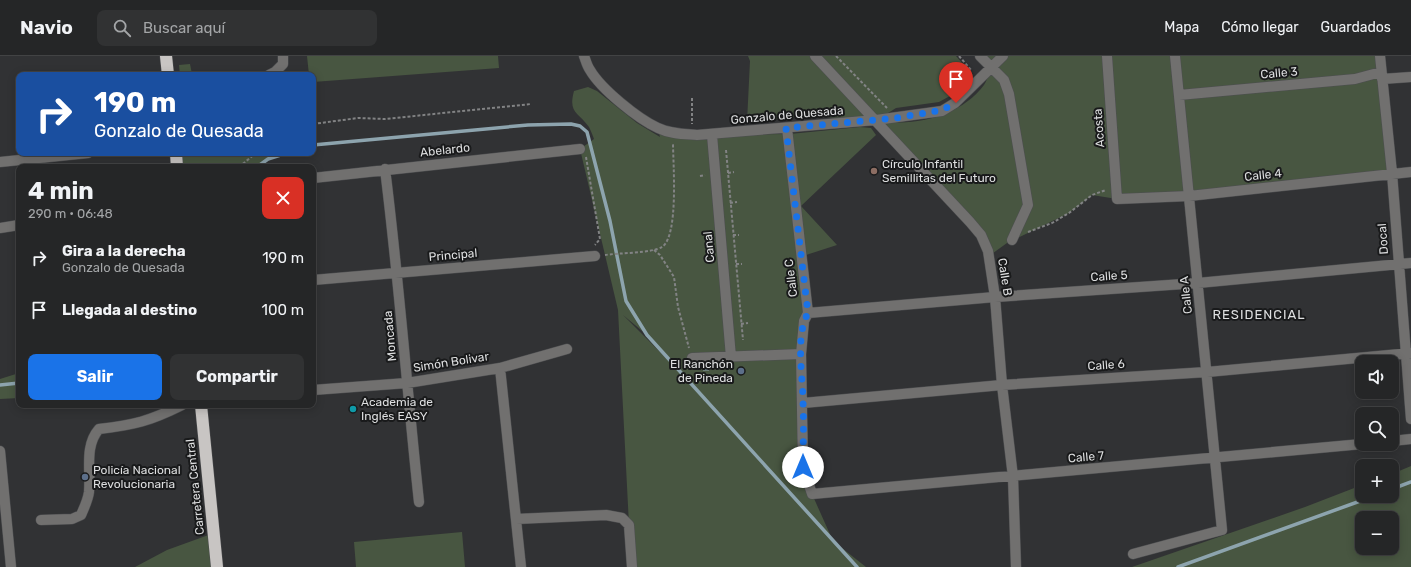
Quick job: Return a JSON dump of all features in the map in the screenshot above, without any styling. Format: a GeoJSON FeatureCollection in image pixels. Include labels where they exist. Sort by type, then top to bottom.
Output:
{"type":"FeatureCollection","features":[{"type":"Feature","properties":{"kind":"highway"},"geometry":{"type":"LineString","coordinates":[[166,56],[168,72]]}},
{"type":"Feature","properties":{"kind":"highway","name":"Carretera Central"},"geometry":{"type":"LineString","coordinates":[[201,408],[217,567]]}},
{"type":"Feature","properties":{"kind":"street"},"geometry":{"type":"LineString","coordinates":[[275,72],[283,64],[283,56]]}},
{"type":"Feature","properties":{"kind":"street","name":"Gonzalo de Quesada"},"geometry":{"type":"LineString","coordinates":[[584,56],[590,70],[619,101],[638,116],[658,129],[672,133],[692,135],[712,135],[876,120],[942,110],[956,103],[1003,56]]}},
{"type":"Feature","properties":{"kind":"street","name":"Calle B"},"geometry":{"type":"LineString","coordinates":[[815,56],[876,120],[981,235],[988,251],[995,297],[1002,385],[1013,477],[1016,567]]}},
{"type":"Feature","properties":{"kind":"street"},"geometry":{"type":"LineString","coordinates":[[980,56],[1004,80],[1007,86],[1028,205],[1012,240]]}},
{"type":"Feature","properties":{"kind":"street","name":"Acosta"},"geometry":{"type":"LineString","coordinates":[[1107,56],[1117,199]]}},
{"type":"Feature","properties":{"kind":"street","name":"Calle A"},"geometry":{"type":"LineString","coordinates":[[1133,554],[1222,530],[1216,457],[1175,56]]}},
{"type":"Feature","properties":{"kind":"street","name":"Docal"},"geometry":{"type":"LineString","coordinates":[[1380,56],[1392,173],[1398,264],[1408,353],[1411,419]]}},
{"type":"Feature","properties":{"kind":"street","name":"Calle 3"},"geometry":{"type":"LineString","coordinates":[[1179,95],[1382,76],[1411,77]]}},
{"type":"Feature","properties":{"kind":"street","name":"Calle C"},"geometry":{"type":"LineString","coordinates":[[786,128],[808,313],[804,320],[801,354],[803,467],[812,494]]}},
{"type":"Feature","properties":{"kind":"street","name":"Canal"},"geometry":{"type":"LineString","coordinates":[[712,135],[731,357]]}},
{"type":"Feature","properties":{"kind":"street","name":"Abelardo"},"geometry":{"type":"LineString","coordinates":[[316,178],[385,169],[580,150]]}},
{"type":"Feature","properties":{"kind":"street"},"geometry":{"type":"LineString","coordinates":[[0,162],[59,156]]}},
{"type":"Feature","properties":{"kind":"street","name":"Moncada"},"geometry":{"type":"LineString","coordinates":[[385,169],[398,272],[406,383],[419,502]]}},
{"type":"Feature","properties":{"kind":"street","name":"Calle 4"},"geometry":{"type":"LineString","coordinates":[[1117,199],[1189,196],[1411,172]]}},
{"type":"Feature","properties":{"kind":"street"},"geometry":{"type":"LineString","coordinates":[[0,228],[16,225]]}},
{"type":"Feature","properties":{"kind":"street","name":"Principal"},"geometry":{"type":"LineString","coordinates":[[316,280],[592,256]]}},
{"type":"Feature","properties":{"kind":"street","name":"Calle 5"},"geometry":{"type":"LineString","coordinates":[[808,313],[995,297],[1198,283],[1411,263]]}},
{"type":"Feature","properties":{"kind":"street","name":"Simón Bolivar"},"geometry":{"type":"LineString","coordinates":[[316,390],[406,383],[500,368],[567,349]]}},
{"type":"Feature","properties":{"kind":"street","name":"Calle 6"},"geometry":{"type":"LineString","coordinates":[[803,403],[1002,385],[1207,372],[1408,353]]}},
{"type":"Feature","properties":{"kind":"street"},"geometry":{"type":"LineString","coordinates":[[692,358],[801,354]]}},
{"type":"Feature","properties":{"kind":"street"},"geometry":{"type":"LineString","coordinates":[[500,368],[521,567]]}},
{"type":"Feature","properties":{"kind":"street"},"geometry":{"type":"LineString","coordinates":[[41,520],[72,519],[81,515],[89,493],[90,450],[93,436],[99,429],[136,424],[158,417],[176,408]]}},
{"type":"Feature","properties":{"kind":"street"},"geometry":{"type":"LineString","coordinates":[[1399,440],[1411,439]]}},
{"type":"Feature","properties":{"kind":"street","name":"Calle 7"},"geometry":{"type":"LineString","coordinates":[[812,494],[1013,477],[1355,445]]}},
{"type":"Feature","properties":{"kind":"street"},"geometry":{"type":"LineString","coordinates":[[0,450],[11,567]]}},
{"type":"Feature","properties":{"kind":"street"},"geometry":{"type":"LineString","coordinates":[[516,519],[606,515],[622,518],[629,525],[632,567]]}},
{"type":"Feature","properties":{"kind":"path"},"geometry":{"type":"LineString","coordinates":[[836,56],[896,118]]}},
{"type":"Feature","properties":{"kind":"path"},"geometry":{"type":"LineString","coordinates":[[959,56],[980,79]]}},
{"type":"Feature","properties":{"kind":"path"},"geometry":{"type":"LineString","coordinates":[[692,98],[692,135]]}},
{"type":"Feature","properties":{"kind":"path"},"geometry":{"type":"LineString","coordinates":[[316,124],[358,118],[385,119],[531,104]]}},
{"type":"Feature","properties":{"kind":"path"},"geometry":{"type":"LineString","coordinates":[[607,254],[654,250],[662,247],[667,242],[672,224],[674,202],[672,133]]}},
{"type":"Feature","properties":{"kind":"path"},"geometry":{"type":"LineString","coordinates":[[580,150],[585,150],[600,239],[592,256]]}},
{"type":"Feature","properties":{"kind":"path"},"geometry":{"type":"LineString","coordinates":[[726,150],[744,340]]}},
{"type":"Feature","properties":{"kind":"path"},"geometry":{"type":"LineString","coordinates":[[243,164],[252,156]]}},
{"type":"Feature","properties":{"kind":"path"},"geometry":{"type":"LineString","coordinates":[[1012,240],[1052,223],[1070,213],[1092,195],[1116,185]]}},
{"type":"Feature","properties":{"kind":"path"},"geometry":{"type":"LineString","coordinates":[[654,250],[660,255],[674,277],[684,334],[692,358]]}},
{"type":"Feature","properties":{"kind":"green space"},"geometry":{"type":"Polygon","coordinates":[[[307,56],[498,56],[499,68],[316,82],[316,72],[309,72],[307,56]]]}},
{"type":"Feature","properties":{"kind":"green space"},"geometry":{"type":"Polygon","coordinates":[[[748,56],[956,56],[973,75],[950,96],[939,102],[896,108],[877,120],[906,122],[921,121],[950,112],[963,105],[974,96],[985,83],[991,68],[980,56],[1380,56],[1392,173],[1117,199],[1092,195],[1069,213],[1007,243],[989,256],[981,235],[876,120],[807,116],[747,122],[750,61],[748,56]]]}},
{"type":"Feature","properties":{"kind":"green space"},"geometry":{"type":"Polygon","coordinates":[[[190,64],[192,72],[180,72],[179,65],[190,64]]]}},
{"type":"Feature","properties":{"kind":"green space"},"geometry":{"type":"Polygon","coordinates":[[[588,87],[597,91],[637,123],[660,137],[658,129],[712,135],[790,134],[860,127],[871,128],[876,135],[801,206],[837,245],[806,255],[803,467],[812,494],[833,541],[866,567],[636,567],[629,525],[618,310],[580,149],[594,139],[589,127],[573,108],[572,98],[574,91],[588,87]],[[623,315],[678,370],[647,335],[623,315]]]}},
{"type":"Feature","properties":{"kind":"green space"},"geometry":{"type":"Polygon","coordinates":[[[176,156],[278,156],[268,159],[262,164],[177,164],[176,156]]]}},
{"type":"Feature","properties":{"kind":"green space"},"geometry":{"type":"Polygon","coordinates":[[[16,374],[16,398],[0,399],[0,379],[16,374]]]}},
{"type":"Feature","properties":{"kind":"green space"},"geometry":{"type":"Polygon","coordinates":[[[1411,466],[1411,567],[1132,567],[1305,507],[1355,488],[1355,503],[1399,503],[1399,471],[1411,466]]]}},
{"type":"Feature","properties":{"kind":"green space"},"geometry":{"type":"Polygon","coordinates":[[[462,532],[465,567],[356,567],[354,542],[462,532]]]}},
{"type":"Feature","properties":{"kind":"green space"},"geometry":{"type":"Polygon","coordinates":[[[214,533],[217,567],[135,567],[167,550],[214,533]]]}},
{"type":"Feature","properties":{"kind":"water"},"geometry":{"type":"Polygon","coordinates":[[[702,362],[715,362],[715,365],[709,366],[709,370],[703,370],[702,362]]]}},
{"type":"Feature","properties":{"kind":"waterway"},"geometry":{"type":"LineString","coordinates":[[316,145],[528,125],[571,124],[580,126],[587,132],[610,221],[626,301],[647,335],[857,567]]}},
{"type":"Feature","properties":{"kind":"waterway"},"geometry":{"type":"LineString","coordinates":[[261,164],[268,159],[278,156]]}},
{"type":"Feature","properties":{"kind":"waterway"},"geometry":{"type":"LineString","coordinates":[[0,385],[16,383]]}},
{"type":"Feature","properties":{"kind":"waterway"},"geometry":{"type":"LineString","coordinates":[[1399,486],[1411,482]]}},
{"type":"Feature","properties":{"kind":"waterway"},"geometry":{"type":"LineString","coordinates":[[1178,567],[1355,503]]}},
{"type":"Feature","properties":{"kind":"place","name":"Círculo Infantil Semillitas del Futuro"},"geometry":{"type":"Point","coordinates":[874,171]}},
{"type":"Feature","properties":{"kind":"place","name":"El Ranchón de Pineda"},"geometry":{"type":"Point","coordinates":[741,371]}},
{"type":"Feature","properties":{"kind":"place","name":"Academia de Inglés EASY"},"geometry":{"type":"Point","coordinates":[353,409]}},
{"type":"Feature","properties":{"kind":"place","name":"Policía Nacional Revolucionaria"},"geometry":{"type":"Point","coordinates":[85,477]}},
{"type":"Feature","properties":{"kind":"district","name":"RESIDENCIAL"},"geometry":{"type":"Point","coordinates":[1259,314]}},
{"type":"Feature","properties":{"kind":"route"},"geometry":{"type":"LineString","coordinates":[[803,467],[801,354],[804,320],[808,313],[786,128],[896,118],[942,110],[956,103]]}}]}
